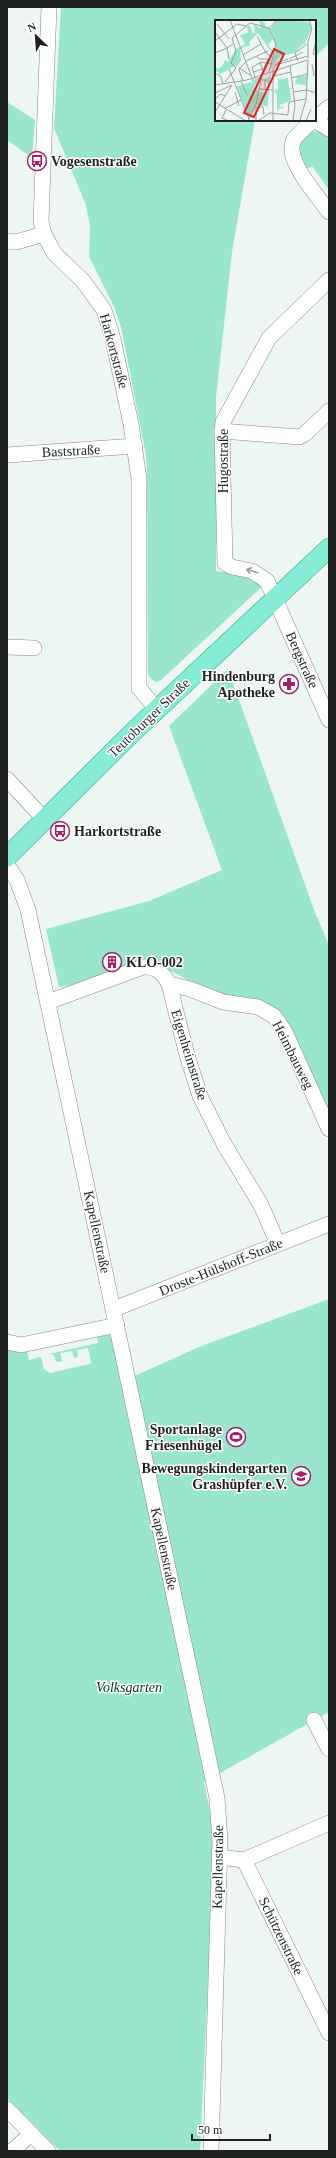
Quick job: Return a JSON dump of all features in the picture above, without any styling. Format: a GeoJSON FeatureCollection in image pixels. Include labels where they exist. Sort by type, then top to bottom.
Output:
{"type":"FeatureCollection","features":[{"type":"Feature","properties":{"kind":"main road","name":"Teutoburger Straße"},"geometry":{"type":"LineString","coordinates":[[7,857],[164,703],[329,548]]}},
{"type":"Feature","properties":{"kind":"street","name":"Harkortstraße"},"geometry":{"type":"LineString","coordinates":[[49,7],[41,214],[44,234],[54,253],[83,281],[104,310],[113,339],[135,446],[139,506],[139,688],[164,703]]}},
{"type":"Feature","properties":{"kind":"street"},"geometry":{"type":"LineString","coordinates":[[316,119],[329,107]]}},
{"type":"Feature","properties":{"kind":"street"},"geometry":{"type":"LineString","coordinates":[[314,121],[295,138],[291,152],[295,164],[329,212]]}},
{"type":"Feature","properties":{"kind":"street"},"geometry":{"type":"LineString","coordinates":[[316,121],[329,129]]}},
{"type":"Feature","properties":{"kind":"street"},"geometry":{"type":"LineString","coordinates":[[7,241],[16,242],[44,234]]}},
{"type":"Feature","properties":{"kind":"street","name":"Hugostraße"},"geometry":{"type":"LineString","coordinates":[[275,600],[267,581],[259,574],[228,566],[225,563],[223,422],[269,338],[329,280]]}},
{"type":"Feature","properties":{"kind":"street"},"geometry":{"type":"LineString","coordinates":[[222,431],[292,438],[299,437],[305,434],[328,414]]}},
{"type":"Feature","properties":{"kind":"street","name":"Baststraße"},"geometry":{"type":"LineString","coordinates":[[7,455],[135,446]]}},
{"type":"Feature","properties":{"kind":"street","name":"Bergstraße"},"geometry":{"type":"LineString","coordinates":[[275,600],[329,720]]}},
{"type":"Feature","properties":{"kind":"street"},"geometry":{"type":"LineString","coordinates":[[7,647],[34,648]]}},
{"type":"Feature","properties":{"kind":"street"},"geometry":{"type":"LineString","coordinates":[[7,778],[45,820]]}},
{"type":"Feature","properties":{"kind":"street","name":"Kapellenstraße"},"geometry":{"type":"LineString","coordinates":[[7,865],[23,893],[48,1002],[217,1798],[220,1827],[220,1857],[211,2151]]}},
{"type":"Feature","properties":{"kind":"street","name":"Eigenheimstraße"},"geometry":{"type":"LineString","coordinates":[[48,1002],[142,967],[157,969],[164,975],[169,984],[187,1055],[200,1096],[214,1126],[261,1205],[278,1244]]}},
{"type":"Feature","properties":{"kind":"street","name":"Heimbauweg"},"geometry":{"type":"LineString","coordinates":[[169,984],[190,989],[223,1002],[258,1007],[274,1016],[284,1032],[329,1129]]}},
{"type":"Feature","properties":{"kind":"street","name":"Droste-Hülshoff-Straße"},"geometry":{"type":"LineString","coordinates":[[114,1309],[329,1224]]}},
{"type":"Feature","properties":{"kind":"street"},"geometry":{"type":"LineString","coordinates":[[7,1342],[21,1345],[117,1325]]}},
{"type":"Feature","properties":{"kind":"street"},"geometry":{"type":"LineString","coordinates":[[314,1720],[329,1749]]}},
{"type":"Feature","properties":{"kind":"street"},"geometry":{"type":"LineString","coordinates":[[220,1857],[244,1860],[329,1823]]}},
{"type":"Feature","properties":{"kind":"street","name":"Schützenstraße"},"geometry":{"type":"LineString","coordinates":[[244,1860],[329,2033]]}},
{"type":"Feature","properties":{"kind":"street"},"geometry":{"type":"LineString","coordinates":[[7,2109],[48,2151]]}},
{"type":"Feature","properties":{"kind":"street"},"geometry":{"type":"LineString","coordinates":[[12,2151],[31,2134]]}},
{"type":"Feature","properties":{"kind":"green space"},"geometry":{"type":"Polygon","coordinates":[[[61,7],[329,7],[329,43],[316,56],[316,20],[215,20],[215,121],[255,121],[232,252],[216,397],[216,571],[244,574],[265,584],[161,680],[156,682],[151,679],[148,674],[146,455],[121,327],[115,309],[89,256],[90,227],[86,205],[54,128],[61,7]]]}},
{"type":"Feature","properties":{"kind":"green space"},"geometry":{"type":"Polygon","coordinates":[[[7,102],[35,120],[32,158],[7,140],[7,102]]]}},
{"type":"Feature","properties":{"kind":"green space"},"geometry":{"type":"Polygon","coordinates":[[[319,131],[329,135],[329,190],[312,166],[305,170],[297,145],[310,132],[319,131]]]}},
{"type":"Feature","properties":{"kind":"green space"},"geometry":{"type":"Polygon","coordinates":[[[228,669],[314,910],[329,945],[329,1121],[279,1014],[274,1007],[217,996],[149,959],[74,985],[59,987],[46,929],[149,901],[222,870],[169,726],[228,669]]]}},
{"type":"Feature","properties":{"kind":"green space","name":"Volksgarten"},"geometry":{"type":"Polygon","coordinates":[[[329,1299],[329,1712],[204,1782],[215,1836],[200,2151],[60,2151],[7,2098],[7,1336],[25,1341],[29,1360],[41,1357],[44,1369],[50,1373],[89,1364],[91,1362],[88,1348],[77,1350],[78,1357],[74,1358],[72,1351],[60,1353],[62,1361],[56,1362],[54,1355],[49,1354],[98,1343],[96,1334],[109,1334],[130,1378],[199,1347],[329,1299]]]}},
{"type":"Feature","properties":{"kind":"place","name":"Vogesenstraße"},"geometry":{"type":"Point","coordinates":[37,161]}},
{"type":"Feature","properties":{"kind":"place","name":"Hindenburg Apotheke"},"geometry":{"type":"Point","coordinates":[289,684]}},
{"type":"Feature","properties":{"kind":"place","name":"Harkortstraße"},"geometry":{"type":"Point","coordinates":[60,831]}},
{"type":"Feature","properties":{"kind":"place","name":"KLO-002"},"geometry":{"type":"Point","coordinates":[112,962]}},
{"type":"Feature","properties":{"kind":"place","name":"Sportanlage Friesenhügel"},"geometry":{"type":"Point","coordinates":[236,1437]}},
{"type":"Feature","properties":{"kind":"place","name":"Bewegungskindergarten Grashüpfer e.V."},"geometry":{"type":"Point","coordinates":[301,1476]}}]}
